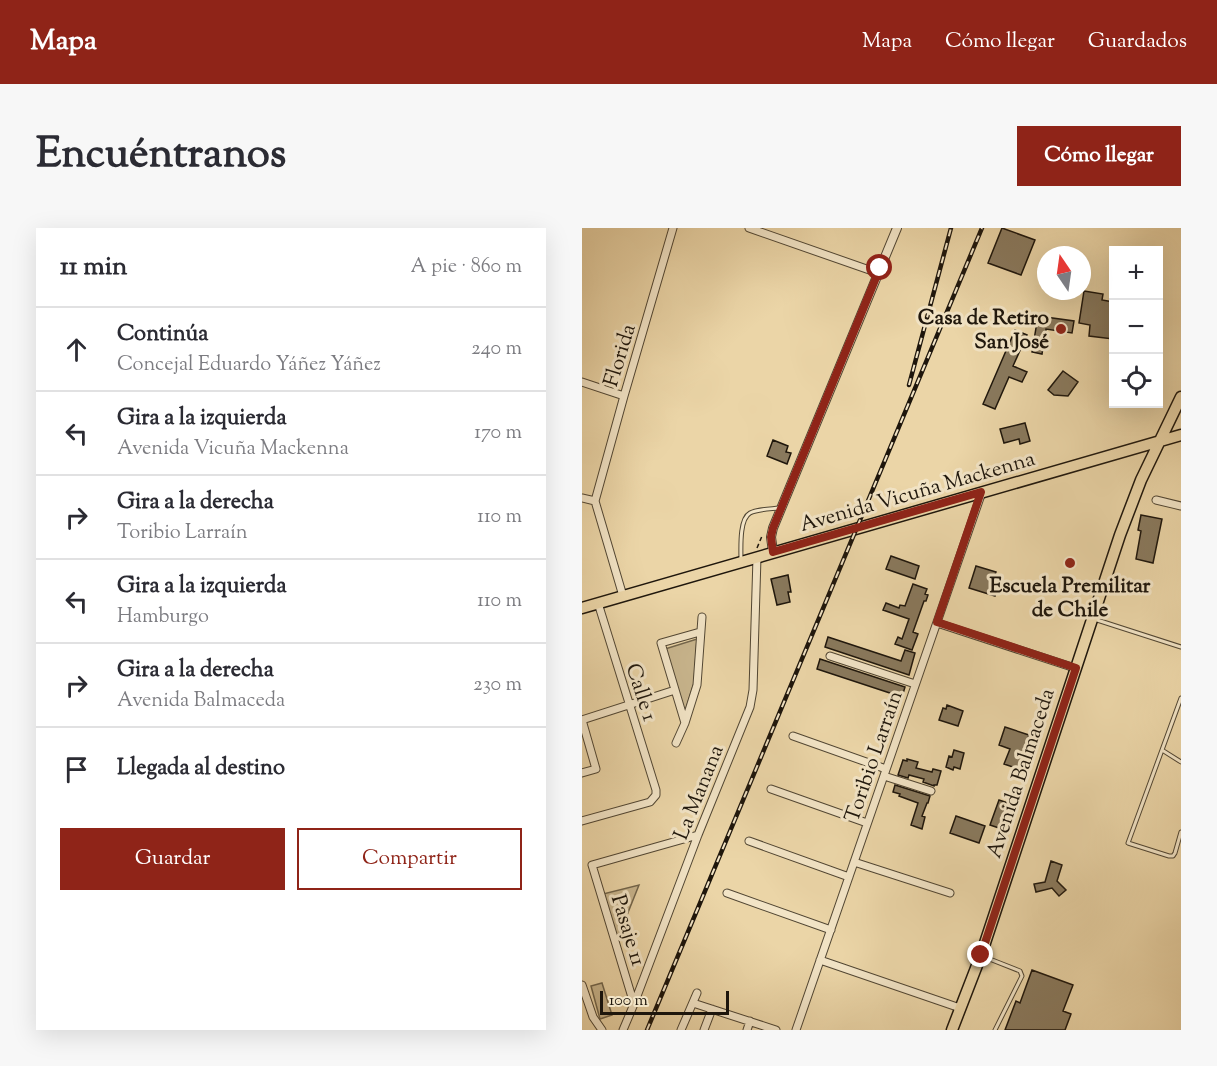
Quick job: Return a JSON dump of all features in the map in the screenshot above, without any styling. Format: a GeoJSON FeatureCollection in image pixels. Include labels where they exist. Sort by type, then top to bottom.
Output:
{"type":"FeatureCollection","features":[{"type":"Feature","properties":{"kind":"main road","name":"Avenida Balmaceda"},"geometry":{"type":"LineString","coordinates":[[952,1030],[981,955],[1133,499],[1181,397]]}},
{"type":"Feature","properties":{"kind":"main road","name":"Avenida Vicuña Mackenna"},"geometry":{"type":"LineString","coordinates":[[582,608],[1181,435]]}},
{"type":"Feature","properties":{"kind":"street","name":"Florida"},"geometry":{"type":"LineString","coordinates":[[595,501],[673,228]]}},
{"type":"Feature","properties":{"kind":"street"},"geometry":{"type":"LineString","coordinates":[[749,228],[878,273]]}},
{"type":"Feature","properties":{"kind":"street"},"geometry":{"type":"LineString","coordinates":[[773,552],[771,533],[897,228]]}},
{"type":"Feature","properties":{"kind":"street"},"geometry":{"type":"LineString","coordinates":[[582,382],[624,396]]}},
{"type":"Feature","properties":{"kind":"street","name":"Toribio Larraín"},"geometry":{"type":"LineString","coordinates":[[796,1030],[981,492]]}},
{"type":"Feature","properties":{"kind":"street"},"geometry":{"type":"LineString","coordinates":[[582,498],[595,501],[623,596]]}},
{"type":"Feature","properties":{"kind":"street"},"geometry":{"type":"LineString","coordinates":[[1156,500],[1181,506]]}},
{"type":"Feature","properties":{"kind":"street","name":"La Manana"},"geometry":{"type":"LineString","coordinates":[[623,1030],[698,835],[748,714],[752,699],[757,557]]}},
{"type":"Feature","properties":{"kind":"street","name":"Calle 1"},"geometry":{"type":"LineString","coordinates":[[582,820],[650,802],[656,795],[597,603]]}},
{"type":"Feature","properties":{"kind":"street"},"geometry":{"type":"LineString","coordinates":[[676,743],[697,685],[702,617]]}},
{"type":"Feature","properties":{"kind":"street"},"geometry":{"type":"LineString","coordinates":[[937,622],[1076,668]]}},
{"type":"Feature","properties":{"kind":"street"},"geometry":{"type":"LineString","coordinates":[[685,723],[661,643],[700,632]]}},
{"type":"Feature","properties":{"kind":"street"},"geometry":{"type":"LineString","coordinates":[[830,656],[915,684]]}},
{"type":"Feature","properties":{"kind":"street"},"geometry":{"type":"LineString","coordinates":[[582,773],[596,769],[582,720],[675,690]]}},
{"type":"Feature","properties":{"kind":"street"},"geometry":{"type":"LineString","coordinates":[[793,736],[932,791]]}},
{"type":"Feature","properties":{"kind":"street"},"geometry":{"type":"LineString","coordinates":[[771,789],[867,823]]}},
{"type":"Feature","properties":{"kind":"street","name":"Pasaje 11"},"geometry":{"type":"LineString","coordinates":[[634,1004],[592,865],[698,835]]}},
{"type":"Feature","properties":{"kind":"street"},"geometry":{"type":"LineString","coordinates":[[749,840],[849,877]]}},
{"type":"Feature","properties":{"kind":"street"},"geometry":{"type":"LineString","coordinates":[[854,862],[951,893]]}},
{"type":"Feature","properties":{"kind":"street"},"geometry":{"type":"LineString","coordinates":[[726,893],[831,930]]}},
{"type":"Feature","properties":{"kind":"street"},"geometry":{"type":"LineString","coordinates":[[820,960],[960,1008]]}},
{"type":"Feature","properties":{"kind":"street"},"geometry":{"type":"LineString","coordinates":[[582,985],[584,998],[602,1030]]}},
{"type":"Feature","properties":{"kind":"street"},"geometry":{"type":"LineString","coordinates":[[681,1030],[697,993]]}},
{"type":"Feature","properties":{"kind":"street"},"geometry":{"type":"LineString","coordinates":[[693,1003],[776,1030]]}},
{"type":"Feature","properties":{"kind":"street"},"geometry":{"type":"LineString","coordinates":[[704,1030],[712,1009]]}},
{"type":"Feature","properties":{"kind":"street"},"geometry":{"type":"LineString","coordinates":[[747,1030],[750,1022]]}},
{"type":"Feature","properties":{"kind":"lane"},"geometry":{"type":"LineString","coordinates":[[741,562],[744,518],[750,513],[781,507]]}},
{"type":"Feature","properties":{"kind":"lane"},"geometry":{"type":"LineString","coordinates":[[1092,619],[1181,647]]}},
{"type":"Feature","properties":{"kind":"lane"},"geometry":{"type":"LineString","coordinates":[[1181,698],[1128,843],[1169,856],[1175,854],[1181,832]]}},
{"type":"Feature","properties":{"kind":"lane"},"geometry":{"type":"LineString","coordinates":[[1162,750],[1181,762]]}},
{"type":"Feature","properties":{"kind":"lane"},"geometry":{"type":"LineString","coordinates":[[981,955],[1020,971],[1022,976],[995,1030]]}},
{"type":"Feature","properties":{"kind":"shaded area"},"geometry":{"type":"Polygon","coordinates":[[[697,639],[694,683],[684,715],[665,649],[697,639]]]}},
{"type":"Feature","properties":{"kind":"shaded area"},"geometry":{"type":"Polygon","coordinates":[[[639,885],[617,940],[603,894],[639,885]]]}},
{"type":"Feature","properties":{"kind":"shaded area"},"geometry":{"type":"Polygon","coordinates":[[[602,983],[612,1015],[600,1019],[591,986],[602,983]]]}},
{"type":"Feature","properties":{"kind":"building"},"geometry":{"type":"Polygon","coordinates":[[[1002,228],[1035,240],[1021,275],[988,263],[1002,228]]]}},
{"type":"Feature","properties":{"kind":"building"},"geometry":{"type":"Polygon","coordinates":[[[1091,292],[1103,294],[1102,300],[1109,301],[1109,338],[1089,336],[1090,325],[1079,323],[1083,300],[1091,300],[1091,292]]]}},
{"type":"Feature","properties":{"kind":"building"},"geometry":{"type":"Polygon","coordinates":[[[1038,316],[1074,321],[1072,333],[1046,329],[1042,354],[1032,352],[1038,316]]]}},
{"type":"Feature","properties":{"kind":"building"},"geometry":{"type":"Polygon","coordinates":[[[1015,330],[1027,335],[1013,366],[1027,372],[1022,382],[1009,377],[995,409],[983,404],[1015,330]]]}},
{"type":"Feature","properties":{"kind":"building"},"geometry":{"type":"Polygon","coordinates":[[[1063,371],[1078,382],[1068,396],[1054,395],[1048,390],[1063,371]]]}},
{"type":"Feature","properties":{"kind":"building"},"geometry":{"type":"Polygon","coordinates":[[[1025,423],[1030,441],[1020,444],[1019,439],[1004,443],[1000,429],[1025,423]]]}},
{"type":"Feature","properties":{"kind":"building"},"geometry":{"type":"Polygon","coordinates":[[[773,440],[788,446],[786,452],[791,453],[787,464],[767,456],[773,440]]]}},
{"type":"Feature","properties":{"kind":"building"},"geometry":{"type":"Polygon","coordinates":[[[1141,515],[1162,519],[1153,563],[1136,559],[1141,531],[1138,530],[1141,515]]]}},
{"type":"Feature","properties":{"kind":"building"},"geometry":{"type":"Polygon","coordinates":[[[891,556],[919,566],[915,579],[886,569],[891,556]]]}},
{"type":"Feature","properties":{"kind":"building"},"geometry":{"type":"Polygon","coordinates":[[[976,566],[996,572],[993,580],[999,582],[995,596],[969,588],[976,566]]]}},
{"type":"Feature","properties":{"kind":"building"},"geometry":{"type":"Polygon","coordinates":[[[788,575],[790,602],[777,605],[771,579],[788,575]]]}},
{"type":"Feature","properties":{"kind":"building"},"geometry":{"type":"Polygon","coordinates":[[[913,584],[927,589],[925,594],[928,595],[913,632],[918,634],[912,650],[895,644],[898,637],[902,639],[909,619],[883,610],[886,603],[899,608],[900,605],[905,606],[913,584]]]}},
{"type":"Feature","properties":{"kind":"building"},"geometry":{"type":"Polygon","coordinates":[[[828,637],[901,661],[905,650],[915,653],[909,675],[825,647],[828,637]]]}},
{"type":"Feature","properties":{"kind":"building"},"geometry":{"type":"Polygon","coordinates":[[[820,659],[905,687],[902,697],[817,669],[820,659]]]}},
{"type":"Feature","properties":{"kind":"building"},"geometry":{"type":"Polygon","coordinates":[[[947,705],[963,711],[958,726],[939,720],[943,708],[946,709],[947,705]]]}},
{"type":"Feature","properties":{"kind":"building"},"geometry":{"type":"Polygon","coordinates":[[[1005,727],[1029,735],[1019,769],[1004,764],[1010,749],[999,745],[1005,727]]]}},
{"type":"Feature","properties":{"kind":"building"},"geometry":{"type":"Polygon","coordinates":[[[954,750],[964,753],[960,769],[954,767],[953,770],[946,767],[949,756],[952,757],[954,750]]]}},
{"type":"Feature","properties":{"kind":"building"},"geometry":{"type":"Polygon","coordinates":[[[907,759],[918,762],[916,768],[932,772],[933,769],[941,771],[937,785],[934,786],[923,782],[924,779],[909,775],[908,778],[898,775],[903,760],[907,761],[907,759]]]}},
{"type":"Feature","properties":{"kind":"building"},"geometry":{"type":"Polygon","coordinates":[[[895,785],[930,796],[922,816],[925,817],[922,829],[911,825],[918,803],[893,792],[895,785]]]}},
{"type":"Feature","properties":{"kind":"building"},"geometry":{"type":"Polygon","coordinates":[[[999,800],[1011,804],[1002,829],[990,825],[999,800]]]}},
{"type":"Feature","properties":{"kind":"building"},"geometry":{"type":"Polygon","coordinates":[[[956,816],[985,826],[979,843],[950,833],[956,816]]]}},
{"type":"Feature","properties":{"kind":"building"},"geometry":{"type":"Polygon","coordinates":[[[1051,861],[1062,865],[1057,881],[1066,890],[1059,896],[1052,888],[1036,892],[1034,884],[1045,882],[1051,861]]]}},
{"type":"Feature","properties":{"kind":"building"},"geometry":{"type":"Polygon","coordinates":[[[1032,970],[1073,985],[1063,1011],[1071,1014],[1065,1030],[1005,1030],[1016,1001],[1020,1003],[1032,970]]]}},
{"type":"Feature","properties":{"kind":"railway"},"geometry":{"type":"LineString","coordinates":[[909,385],[951,228]]}},
{"type":"Feature","properties":{"kind":"railway"},"geometry":{"type":"LineString","coordinates":[[647,1030],[982,228]]}},
{"type":"Feature","properties":{"kind":"place","name":"Casa de Retiro San José"},"geometry":{"type":"Point","coordinates":[1061,329]}},
{"type":"Feature","properties":{"kind":"place","name":"Escuela Premilitar de Chile"},"geometry":{"type":"Point","coordinates":[1070,563]}},
{"type":"Feature","properties":{"kind":"route"},"geometry":{"type":"LineString","coordinates":[[880,268],[771,533],[773,552],[981,492],[937,622],[1076,668],[981,955]]}}]}
